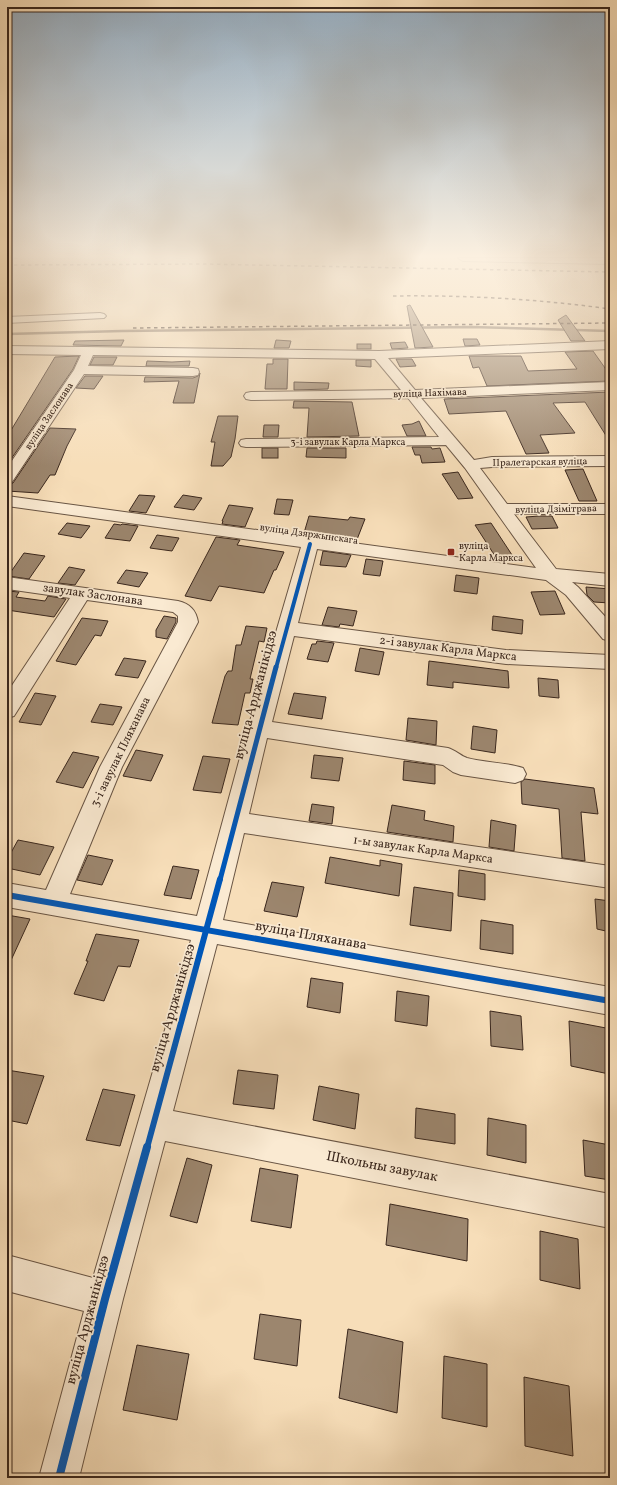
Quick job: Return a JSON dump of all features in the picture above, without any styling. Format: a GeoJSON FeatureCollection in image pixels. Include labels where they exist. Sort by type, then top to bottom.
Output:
{"type":"FeatureCollection","features":[{"type":"Feature","properties":{"kind":"street"},"geometry":{"type":"LineString","coordinates":[[7,350],[379,356],[610,345]]}},
{"type":"Feature","properties":{"kind":"street","name":"вуліца Заслонава"},"geometry":{"type":"LineString","coordinates":[[7,479],[80,370],[88,352]]}},
{"type":"Feature","properties":{"kind":"street"},"geometry":{"type":"LineString","coordinates":[[379,356],[470,465],[551,575],[572,591],[610,634]]}},
{"type":"Feature","properties":{"kind":"street"},"geometry":{"type":"LineString","coordinates":[[80,370],[193,372]]}},
{"type":"Feature","properties":{"kind":"street","name":"вуліца Нахімава"},"geometry":{"type":"LineString","coordinates":[[251,396],[411,394],[610,386]]}},
{"type":"Feature","properties":{"kind":"street","name":"3-і завулак Карла Маркса"},"geometry":{"type":"LineString","coordinates":[[246,443],[451,441]]}},
{"type":"Feature","properties":{"kind":"street","name":"Пралетарская вуліца"},"geometry":{"type":"LineString","coordinates":[[470,465],[492,462],[610,461]]}},
{"type":"Feature","properties":{"kind":"street","name":"вуліца Дзяржынскага"},"geometry":{"type":"LineString","coordinates":[[7,501],[310,544],[551,575],[610,580]]}},
{"type":"Feature","properties":{"kind":"street","name":"вуліца Дзімітрава"},"geometry":{"type":"LineString","coordinates":[[502,510],[610,508]]}},
{"type":"Feature","properties":{"kind":"street","name":"вуліца Арджанікідзэ"},"geometry":{"type":"LineString","coordinates":[[59,1478],[105,1299],[208,930],[259,728],[310,544]]}},
{"type":"Feature","properties":{"kind":"street","name":"завулак Заслонава"},"geometry":{"type":"LineString","coordinates":[[7,583],[178,607]]}},
{"type":"Feature","properties":{"kind":"street"},"geometry":{"type":"LineString","coordinates":[[7,710],[82,594]]}},
{"type":"Feature","properties":{"kind":"street","name":"3-і завулак Пляханава"},"geometry":{"type":"LineString","coordinates":[[53,903],[111,767],[188,622],[187,614],[178,607]]}},
{"type":"Feature","properties":{"kind":"street","name":"2-і завулак Карла Маркса"},"geometry":{"type":"LineString","coordinates":[[286,628],[506,657],[610,662]]}},
{"type":"Feature","properties":{"kind":"street"},"geometry":{"type":"LineString","coordinates":[[259,728],[448,757],[461,766],[515,774]]}},
{"type":"Feature","properties":{"kind":"street","name":"1-ы завулак Карла Маркса"},"geometry":{"type":"LineString","coordinates":[[236,822],[610,877]]}},
{"type":"Feature","properties":{"kind":"street","name":"вуліца Пляханава"},"geometry":{"type":"LineString","coordinates":[[7,895],[610,1001]]}},
{"type":"Feature","properties":{"kind":"street","name":"Школьны завулак"},"geometry":{"type":"LineString","coordinates":[[154,1123],[610,1211]]}},
{"type":"Feature","properties":{"kind":"street"},"geometry":{"type":"LineString","coordinates":[[7,1273],[105,1299]]}},
{"type":"Feature","properties":{"kind":"building"},"geometry":{"type":"Polygon","coordinates":[[[411,327],[422,327],[433,347],[415,348],[411,327]]]}},
{"type":"Feature","properties":{"kind":"building"},"geometry":{"type":"Polygon","coordinates":[[[563,327],[575,327],[585,341],[571,341],[563,327]]]}},
{"type":"Feature","properties":{"kind":"building"},"geometry":{"type":"Polygon","coordinates":[[[463,339],[477,339],[480,345],[465,346],[463,339]]]}},
{"type":"Feature","properties":{"kind":"building"},"geometry":{"type":"Polygon","coordinates":[[[124,340],[121,346],[73,345],[75,341],[124,340]]]}},
{"type":"Feature","properties":{"kind":"building"},"geometry":{"type":"Polygon","coordinates":[[[276,340],[291,341],[289,348],[274,348],[276,340]]]}},
{"type":"Feature","properties":{"kind":"building"},"geometry":{"type":"Polygon","coordinates":[[[405,342],[408,348],[392,349],[390,343],[405,342]]]}},
{"type":"Feature","properties":{"kind":"building"},"geometry":{"type":"Polygon","coordinates":[[[357,344],[371,344],[371,349],[357,349],[357,344]]]}},
{"type":"Feature","properties":{"kind":"building"},"geometry":{"type":"Polygon","coordinates":[[[593,351],[610,375],[610,381],[487,386],[479,367],[473,368],[469,356],[521,356],[528,371],[577,369],[565,352],[593,351]]]}},
{"type":"Feature","properties":{"kind":"building"},"geometry":{"type":"Polygon","coordinates":[[[79,356],[73,369],[7,465],[7,437],[55,357],[79,356]]]}},
{"type":"Feature","properties":{"kind":"building"},"geometry":{"type":"Polygon","coordinates":[[[94,357],[117,357],[113,365],[90,365],[94,357]]]}},
{"type":"Feature","properties":{"kind":"building"},"geometry":{"type":"Polygon","coordinates":[[[273,359],[288,359],[287,389],[265,389],[267,364],[273,364],[273,359]]]}},
{"type":"Feature","properties":{"kind":"building"},"geometry":{"type":"Polygon","coordinates":[[[396,359],[412,359],[416,366],[400,367],[396,359]]]}},
{"type":"Feature","properties":{"kind":"building"},"geometry":{"type":"Polygon","coordinates":[[[356,360],[371,360],[371,367],[356,366],[356,360]]]}},
{"type":"Feature","properties":{"kind":"building"},"geometry":{"type":"Polygon","coordinates":[[[147,361],[190,361],[189,366],[146,366],[147,361]]]}},
{"type":"Feature","properties":{"kind":"building"},"geometry":{"type":"Polygon","coordinates":[[[200,373],[194,403],[173,403],[179,381],[144,382],[145,377],[193,378],[198,376],[200,373]]]}},
{"type":"Feature","properties":{"kind":"building"},"geometry":{"type":"Polygon","coordinates":[[[85,376],[103,376],[94,389],[76,388],[85,376]]]}},
{"type":"Feature","properties":{"kind":"building"},"geometry":{"type":"Polygon","coordinates":[[[294,382],[329,383],[328,389],[294,390],[294,382]]]}},
{"type":"Feature","properties":{"kind":"building"},"geometry":{"type":"Polygon","coordinates":[[[610,392],[610,442],[585,402],[553,403],[575,433],[540,435],[549,453],[526,454],[506,411],[449,414],[444,399],[610,392]]]}},
{"type":"Feature","properties":{"kind":"building"},"geometry":{"type":"Polygon","coordinates":[[[294,401],[352,402],[359,436],[307,437],[309,408],[293,408],[294,401]]]}},
{"type":"Feature","properties":{"kind":"building"},"geometry":{"type":"Polygon","coordinates":[[[218,416],[238,416],[235,439],[231,457],[223,466],[211,466],[215,442],[211,442],[218,416]]]}},
{"type":"Feature","properties":{"kind":"building"},"geometry":{"type":"Polygon","coordinates":[[[419,421],[426,436],[407,436],[402,425],[412,424],[419,421]]]}},
{"type":"Feature","properties":{"kind":"building"},"geometry":{"type":"Polygon","coordinates":[[[264,425],[279,425],[278,437],[263,437],[264,425]]]}},
{"type":"Feature","properties":{"kind":"building"},"geometry":{"type":"Polygon","coordinates":[[[50,428],[76,429],[55,475],[50,475],[38,493],[7,491],[7,485],[13,483],[50,428]]]}},
{"type":"Feature","properties":{"kind":"building"},"geometry":{"type":"Polygon","coordinates":[[[412,447],[431,447],[432,449],[440,448],[445,462],[422,463],[420,455],[415,455],[412,447]]]}},
{"type":"Feature","properties":{"kind":"building"},"geometry":{"type":"Polygon","coordinates":[[[262,448],[278,448],[278,458],[262,458],[262,448]]]}},
{"type":"Feature","properties":{"kind":"building"},"geometry":{"type":"Polygon","coordinates":[[[307,448],[346,448],[346,458],[306,457],[307,448]]]}},
{"type":"Feature","properties":{"kind":"building"},"geometry":{"type":"Polygon","coordinates":[[[583,469],[597,501],[579,501],[565,470],[583,469]]]}},
{"type":"Feature","properties":{"kind":"building"},"geometry":{"type":"Polygon","coordinates":[[[458,472],[473,498],[458,499],[442,474],[458,472]]]}},
{"type":"Feature","properties":{"kind":"building"},"geometry":{"type":"Polygon","coordinates":[[[139,495],[155,496],[146,513],[129,511],[139,495]]]}},
{"type":"Feature","properties":{"kind":"building"},"geometry":{"type":"Polygon","coordinates":[[[183,495],[202,498],[194,510],[174,507],[183,495]]]}},
{"type":"Feature","properties":{"kind":"building"},"geometry":{"type":"Polygon","coordinates":[[[277,499],[293,500],[289,515],[274,514],[277,499]]]}},
{"type":"Feature","properties":{"kind":"building"},"geometry":{"type":"Polygon","coordinates":[[[229,505],[253,508],[245,527],[222,524],[229,505]]]}},
{"type":"Feature","properties":{"kind":"building"},"geometry":{"type":"Polygon","coordinates":[[[309,516],[348,520],[350,517],[365,519],[356,542],[326,538],[327,535],[304,533],[309,516]]]}},
{"type":"Feature","properties":{"kind":"building"},"geometry":{"type":"Polygon","coordinates":[[[552,516],[558,528],[532,529],[526,517],[552,516]]]}},
{"type":"Feature","properties":{"kind":"building"},"geometry":{"type":"Polygon","coordinates":[[[67,523],[90,526],[81,538],[58,534],[67,523]]]}},
{"type":"Feature","properties":{"kind":"building"},"geometry":{"type":"Polygon","coordinates":[[[491,523],[514,558],[495,556],[475,525],[491,523]]]}},
{"type":"Feature","properties":{"kind":"building"},"geometry":{"type":"Polygon","coordinates":[[[114,524],[138,526],[130,541],[105,538],[114,524]]]}},
{"type":"Feature","properties":{"kind":"building"},"geometry":{"type":"Polygon","coordinates":[[[157,535],[179,538],[172,551],[150,548],[157,535]]]}},
{"type":"Feature","properties":{"kind":"building"},"geometry":{"type":"Polygon","coordinates":[[[216,537],[240,540],[237,545],[284,552],[264,593],[219,586],[211,601],[185,596],[216,537]]]}},
{"type":"Feature","properties":{"kind":"building"},"geometry":{"type":"Polygon","coordinates":[[[323,551],[351,555],[346,567],[320,565],[323,551]]]}},
{"type":"Feature","properties":{"kind":"building"},"geometry":{"type":"Polygon","coordinates":[[[24,553],[45,556],[29,579],[8,576],[24,553]]]}},
{"type":"Feature","properties":{"kind":"building"},"geometry":{"type":"Polygon","coordinates":[[[366,559],[383,561],[380,576],[363,574],[366,559]]]}},
{"type":"Feature","properties":{"kind":"building"},"geometry":{"type":"Polygon","coordinates":[[[69,567],[85,570],[75,585],[58,583],[69,567]]]}},
{"type":"Feature","properties":{"kind":"building"},"geometry":{"type":"Polygon","coordinates":[[[126,570],[148,573],[139,587],[117,583],[126,570]]]}},
{"type":"Feature","properties":{"kind":"building"},"geometry":{"type":"Polygon","coordinates":[[[456,575],[479,578],[477,594],[454,591],[456,575]]]}},
{"type":"Feature","properties":{"kind":"building"},"geometry":{"type":"Polygon","coordinates":[[[586,587],[610,589],[610,603],[594,602],[587,595],[586,587]]]}},
{"type":"Feature","properties":{"kind":"building"},"geometry":{"type":"Polygon","coordinates":[[[7,591],[19,592],[16,597],[45,601],[48,596],[66,599],[54,617],[7,610],[7,591]]]}},
{"type":"Feature","properties":{"kind":"building"},"geometry":{"type":"Polygon","coordinates":[[[555,591],[565,614],[540,615],[531,592],[555,591]]]}},
{"type":"Feature","properties":{"kind":"building"},"geometry":{"type":"Polygon","coordinates":[[[328,607],[357,611],[353,626],[340,624],[339,627],[322,625],[328,607]]]}},
{"type":"Feature","properties":{"kind":"building"},"geometry":{"type":"Polygon","coordinates":[[[164,616],[176,618],[176,622],[167,639],[156,637],[156,630],[164,616]]]}},
{"type":"Feature","properties":{"kind":"building"},"geometry":{"type":"Polygon","coordinates":[[[493,616],[523,620],[522,634],[492,630],[493,616]]]}},
{"type":"Feature","properties":{"kind":"building"},"geometry":{"type":"Polygon","coordinates":[[[82,618],[108,621],[101,636],[95,635],[76,665],[56,661],[82,618]]]}},
{"type":"Feature","properties":{"kind":"building"},"geometry":{"type":"Polygon","coordinates":[[[246,626],[267,628],[264,642],[259,641],[250,679],[253,679],[250,693],[245,693],[238,725],[212,723],[225,676],[228,671],[232,671],[236,645],[241,645],[246,626]]]}},
{"type":"Feature","properties":{"kind":"building"},"geometry":{"type":"Polygon","coordinates":[[[317,641],[334,643],[328,662],[307,659],[312,644],[316,644],[317,641]]]}},
{"type":"Feature","properties":{"kind":"building"},"geometry":{"type":"Polygon","coordinates":[[[360,648],[384,652],[379,675],[355,671],[360,648]]]}},
{"type":"Feature","properties":{"kind":"building"},"geometry":{"type":"Polygon","coordinates":[[[124,658],[146,661],[138,678],[115,675],[124,658]]]}},
{"type":"Feature","properties":{"kind":"building"},"geometry":{"type":"Polygon","coordinates":[[[429,661],[508,671],[509,688],[453,682],[453,688],[427,685],[429,661]]]}},
{"type":"Feature","properties":{"kind":"building"},"geometry":{"type":"Polygon","coordinates":[[[538,678],[558,680],[559,698],[539,696],[538,678]]]}},
{"type":"Feature","properties":{"kind":"building"},"geometry":{"type":"Polygon","coordinates":[[[35,693],[56,696],[41,725],[19,722],[35,693]]]}},
{"type":"Feature","properties":{"kind":"building"},"geometry":{"type":"Polygon","coordinates":[[[294,693],[326,697],[322,719],[288,714],[294,693]]]}},
{"type":"Feature","properties":{"kind":"building"},"geometry":{"type":"Polygon","coordinates":[[[100,704],[122,707],[113,725],[91,722],[100,704]]]}},
{"type":"Feature","properties":{"kind":"building"},"geometry":{"type":"Polygon","coordinates":[[[408,718],[437,721],[436,745],[406,740],[408,718]]]}},
{"type":"Feature","properties":{"kind":"building"},"geometry":{"type":"Polygon","coordinates":[[[473,726],[497,730],[495,753],[471,749],[473,726]]]}},
{"type":"Feature","properties":{"kind":"building"},"geometry":{"type":"Polygon","coordinates":[[[136,750],[163,755],[151,781],[123,776],[136,750]]]}},
{"type":"Feature","properties":{"kind":"building"},"geometry":{"type":"Polygon","coordinates":[[[73,752],[99,757],[83,788],[56,782],[73,752]]]}},
{"type":"Feature","properties":{"kind":"building"},"geometry":{"type":"Polygon","coordinates":[[[314,755],[343,758],[339,781],[311,778],[314,755]]]}},
{"type":"Feature","properties":{"kind":"building"},"geometry":{"type":"Polygon","coordinates":[[[203,756],[230,759],[221,793],[193,790],[203,756]]]}},
{"type":"Feature","properties":{"kind":"building"},"geometry":{"type":"Polygon","coordinates":[[[404,761],[435,765],[435,784],[403,780],[404,761]]]}},
{"type":"Feature","properties":{"kind":"building"},"geometry":{"type":"Polygon","coordinates":[[[525,779],[594,788],[598,814],[581,812],[585,861],[562,858],[559,809],[522,804],[521,782],[525,779]]]}},
{"type":"Feature","properties":{"kind":"building"},"geometry":{"type":"Polygon","coordinates":[[[312,804],[334,807],[332,824],[309,821],[312,804]]]}},
{"type":"Feature","properties":{"kind":"building"},"geometry":{"type":"Polygon","coordinates":[[[392,805],[425,811],[424,820],[454,826],[453,842],[387,832],[392,805]]]}},
{"type":"Feature","properties":{"kind":"building"},"geometry":{"type":"Polygon","coordinates":[[[491,820],[516,825],[514,851],[489,847],[491,820]]]}},
{"type":"Feature","properties":{"kind":"building"},"geometry":{"type":"Polygon","coordinates":[[[18,840],[54,847],[40,875],[7,868],[7,860],[18,840]]]}},
{"type":"Feature","properties":{"kind":"building"},"geometry":{"type":"Polygon","coordinates":[[[88,855],[113,860],[102,885],[77,880],[88,855]]]}},
{"type":"Feature","properties":{"kind":"building"},"geometry":{"type":"Polygon","coordinates":[[[330,857],[380,866],[380,860],[402,864],[399,896],[325,883],[330,857]]]}},
{"type":"Feature","properties":{"kind":"building"},"geometry":{"type":"Polygon","coordinates":[[[173,866],[199,870],[191,899],[164,895],[173,866]]]}},
{"type":"Feature","properties":{"kind":"building"},"geometry":{"type":"Polygon","coordinates":[[[459,870],[485,874],[485,900],[458,896],[459,870]]]}},
{"type":"Feature","properties":{"kind":"building"},"geometry":{"type":"Polygon","coordinates":[[[272,882],[304,887],[297,917],[264,911],[272,882]]]}},
{"type":"Feature","properties":{"kind":"building"},"geometry":{"type":"Polygon","coordinates":[[[414,887],[453,893],[451,931],[410,925],[414,887]]]}},
{"type":"Feature","properties":{"kind":"building"},"geometry":{"type":"Polygon","coordinates":[[[595,899],[610,901],[610,932],[597,929],[595,899]]]}},
{"type":"Feature","properties":{"kind":"building"},"geometry":{"type":"Polygon","coordinates":[[[7,915],[30,919],[7,969],[7,915]]]}},
{"type":"Feature","properties":{"kind":"building"},"geometry":{"type":"Polygon","coordinates":[[[481,920],[513,925],[513,954],[480,949],[481,920]]]}},
{"type":"Feature","properties":{"kind":"building"},"geometry":{"type":"Polygon","coordinates":[[[96,934],[139,940],[130,967],[118,966],[104,1001],[74,994],[88,961],[86,961],[96,934]]]}},
{"type":"Feature","properties":{"kind":"building"},"geometry":{"type":"Polygon","coordinates":[[[311,978],[343,983],[340,1013],[307,1007],[311,978]]]}},
{"type":"Feature","properties":{"kind":"building"},"geometry":{"type":"Polygon","coordinates":[[[397,991],[429,996],[427,1026],[395,1021],[397,991]]]}},
{"type":"Feature","properties":{"kind":"building"},"geometry":{"type":"Polygon","coordinates":[[[490,1011],[521,1016],[523,1050],[491,1046],[490,1011]]]}},
{"type":"Feature","properties":{"kind":"building"},"geometry":{"type":"Polygon","coordinates":[[[569,1021],[606,1028],[609,1074],[571,1066],[569,1021]]]}},
{"type":"Feature","properties":{"kind":"building"},"geometry":{"type":"Polygon","coordinates":[[[7,1070],[44,1076],[27,1124],[7,1120],[7,1070]]]}},
{"type":"Feature","properties":{"kind":"building"},"geometry":{"type":"Polygon","coordinates":[[[238,1070],[278,1075],[274,1109],[233,1104],[238,1070]]]}},
{"type":"Feature","properties":{"kind":"building"},"geometry":{"type":"Polygon","coordinates":[[[319,1086],[359,1094],[355,1129],[313,1120],[319,1086]]]}},
{"type":"Feature","properties":{"kind":"building"},"geometry":{"type":"Polygon","coordinates":[[[103,1089],[135,1095],[120,1146],[86,1140],[103,1089]]]}},
{"type":"Feature","properties":{"kind":"building"},"geometry":{"type":"Polygon","coordinates":[[[416,1108],[455,1114],[455,1144],[415,1138],[416,1108]]]}},
{"type":"Feature","properties":{"kind":"building"},"geometry":{"type":"Polygon","coordinates":[[[488,1118],[526,1125],[526,1163],[487,1155],[488,1118]]]}},
{"type":"Feature","properties":{"kind":"building"},"geometry":{"type":"Polygon","coordinates":[[[583,1140],[610,1145],[610,1180],[585,1176],[583,1140]]]}},
{"type":"Feature","properties":{"kind":"building"},"geometry":{"type":"Polygon","coordinates":[[[187,1158],[212,1165],[197,1223],[170,1216],[187,1158]]]}},
{"type":"Feature","properties":{"kind":"building"},"geometry":{"type":"Polygon","coordinates":[[[260,1168],[298,1175],[291,1228],[251,1221],[260,1168]]]}},
{"type":"Feature","properties":{"kind":"building"},"geometry":{"type":"Polygon","coordinates":[[[390,1204],[468,1219],[467,1261],[386,1245],[390,1204]]]}},
{"type":"Feature","properties":{"kind":"building"},"geometry":{"type":"Polygon","coordinates":[[[540,1231],[578,1239],[580,1289],[540,1280],[540,1231]]]}},
{"type":"Feature","properties":{"kind":"building"},"geometry":{"type":"Polygon","coordinates":[[[260,1314],[301,1320],[297,1366],[254,1359],[260,1314]]]}},
{"type":"Feature","properties":{"kind":"building"},"geometry":{"type":"Polygon","coordinates":[[[348,1329],[403,1342],[397,1413],[339,1398],[348,1329]]]}},
{"type":"Feature","properties":{"kind":"building"},"geometry":{"type":"Polygon","coordinates":[[[137,1345],[189,1354],[177,1420],[123,1410],[137,1345]]]}},
{"type":"Feature","properties":{"kind":"building"},"geometry":{"type":"Polygon","coordinates":[[[444,1356],[487,1364],[487,1427],[442,1418],[444,1356]]]}},
{"type":"Feature","properties":{"kind":"building"},"geometry":{"type":"Polygon","coordinates":[[[524,1377],[569,1386],[573,1456],[525,1446],[524,1377]]]}},
{"type":"Feature","properties":{"kind":"waterway"},"geometry":{"type":"LineString","coordinates":[[7,334],[122,331],[445,327]]}},
{"type":"Feature","properties":{"kind":"waterway"},"geometry":{"type":"LineString","coordinates":[[481,327],[610,331]]}},
{"type":"Feature","properties":{"kind":"railway"},"geometry":{"type":"LineString","coordinates":[[133,328],[200,327]]}},
{"type":"Feature","properties":{"kind":"cycle path"},"geometry":{"type":"LineString","coordinates":[[59,1478],[105,1299],[207,930],[259,728],[310,544]]}},
{"type":"Feature","properties":{"kind":"cycle path"},"geometry":{"type":"LineString","coordinates":[[7,895],[610,1001]]}},
{"type":"Feature","properties":{"kind":"place","name":"вуліца Карла Маркса"},"geometry":{"type":"Point","coordinates":[451,552]}}]}
